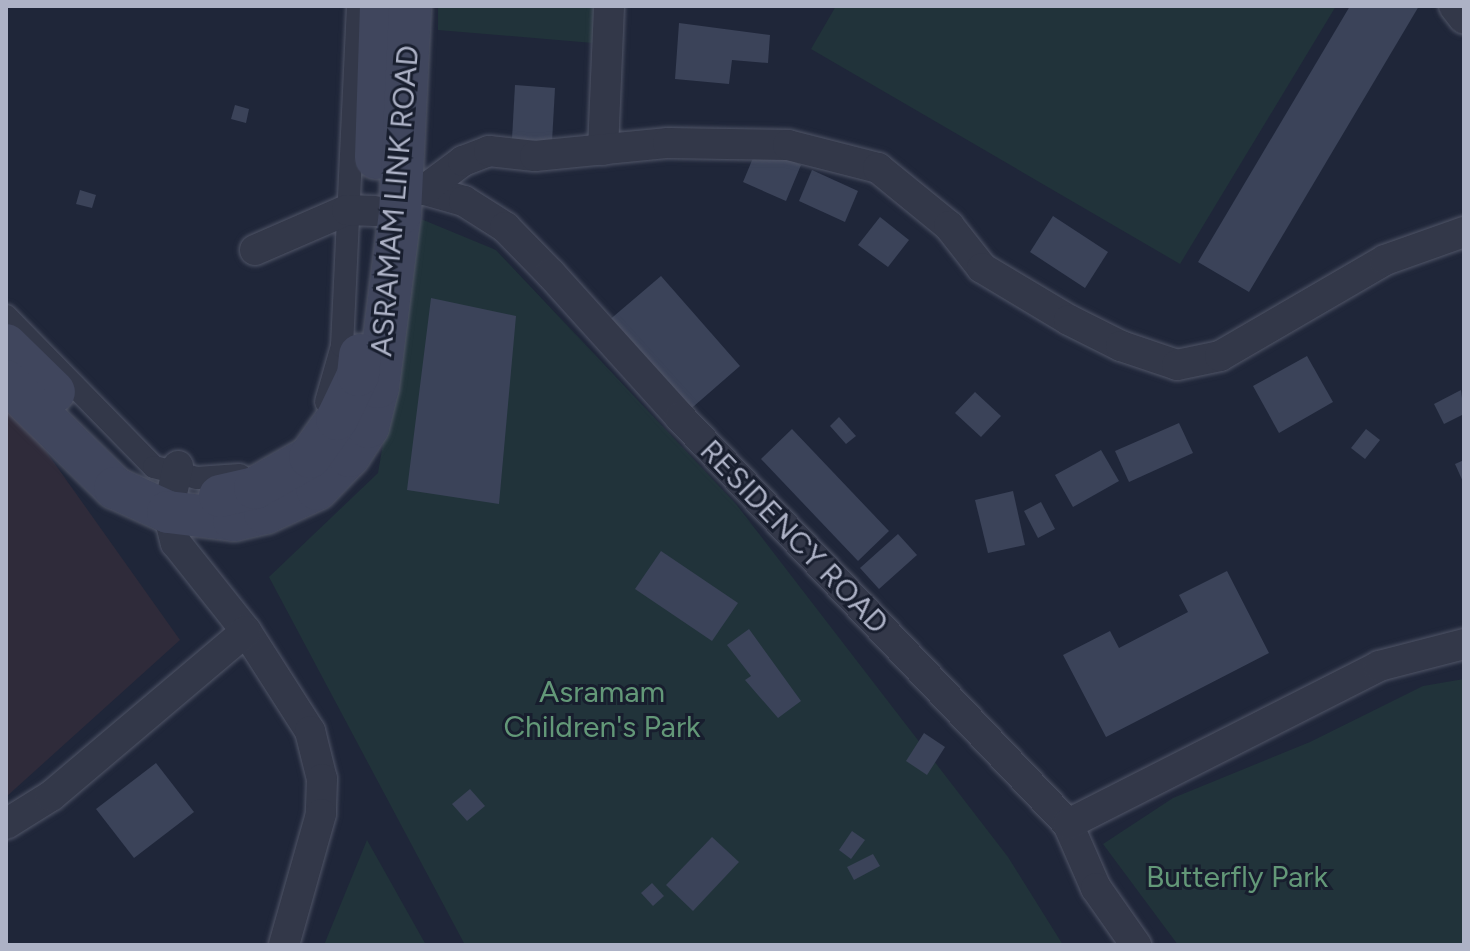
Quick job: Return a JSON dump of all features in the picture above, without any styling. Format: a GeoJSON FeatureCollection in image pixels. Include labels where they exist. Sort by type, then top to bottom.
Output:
{"type":"FeatureCollection","features":[{"type":"Feature","properties":{"kind":"main road","name":"ASRAMAM LINK ROAD"},"geometry":{"type":"LineString","coordinates":[[6,345],[131,467],[173,485],[234,520],[265,513],[317,489],[349,456],[368,427],[387,342],[387,199],[381,6]]}},
{"type":"Feature","properties":{"kind":"main road","name":"ASRAMAM LINK ROAD"},"geometry":{"type":"LineString","coordinates":[[387,199],[410,6]]}},
{"type":"Feature","properties":{"kind":"main road","name":"ASRAMAM LINK ROAD"},"geometry":{"type":"LineString","coordinates":[[6,381],[115,488],[173,485]]}},
{"type":"Feature","properties":{"kind":"street"},"geometry":{"type":"LineString","coordinates":[[173,485],[197,478],[248,474],[299,447],[328,397],[387,199],[358,6]]}},
{"type":"Feature","properties":{"kind":"street"},"geometry":{"type":"LineString","coordinates":[[603,150],[609,6]]}},
{"type":"Feature","properties":{"kind":"street"},"geometry":{"type":"LineString","coordinates":[[1454,6],[1464,19]]}},
{"type":"Feature","properties":{"kind":"street"},"geometry":{"type":"LineString","coordinates":[[255,250],[387,199],[489,151],[535,156],[668,143],[788,145],[878,168],[949,226],[982,268],[1069,320],[1121,346],[1177,365],[1220,356],[1385,260],[1464,232]]}},
{"type":"Feature","properties":{"kind":"street","name":"RESIDENCY ROAD"},"geometry":{"type":"LineString","coordinates":[[387,199],[464,201],[505,227],[680,417],[1068,824],[1096,888],[1136,945]]}},
{"type":"Feature","properties":{"kind":"street"},"geometry":{"type":"LineString","coordinates":[[6,316],[173,485],[176,543],[246,631],[310,731],[322,779],[321,814],[284,945]]}},
{"type":"Feature","properties":{"kind":"street"},"geometry":{"type":"LineString","coordinates":[[6,824],[51,796],[246,631]]}},
{"type":"Feature","properties":{"kind":"street"},"geometry":{"type":"LineString","coordinates":[[1068,824],[1379,666],[1464,644]]}},
{"type":"Feature","properties":{"kind":"shaded area"},"geometry":{"type":"Polygon","coordinates":[[[6,395],[180,640],[6,797],[6,395]]]}},
{"type":"Feature","properties":{"kind":"green space"},"geometry":{"type":"Polygon","coordinates":[[[438,6],[594,6],[593,43],[438,30],[438,6]]]}},
{"type":"Feature","properties":{"kind":"green space"},"geometry":{"type":"Polygon","coordinates":[[[836,6],[1336,6],[1180,264],[811,49],[836,6]]]}},
{"type":"Feature","properties":{"kind":"green space","name":"Asramam Children's Park"},"geometry":{"type":"Polygon","coordinates":[[[421,219],[496,250],[736,504],[1008,857],[1063,945],[465,945],[269,577],[378,473],[421,219]]]}},
{"type":"Feature","properties":{"kind":"green space","name":"Butterfly Park"},"geometry":{"type":"Polygon","coordinates":[[[1464,679],[1464,945],[1178,945],[1103,844],[1173,798],[1310,742],[1423,686],[1464,679]]]}},
{"type":"Feature","properties":{"kind":"green space"},"geometry":{"type":"Polygon","coordinates":[[[367,840],[426,945],[324,945],[367,840]]]}},
{"type":"Feature","properties":{"kind":"building"},"geometry":{"type":"Polygon","coordinates":[[[1350,6],[1419,6],[1249,292],[1198,262],[1350,6]]]}},
{"type":"Feature","properties":{"kind":"building"},"geometry":{"type":"Polygon","coordinates":[[[679,23],[770,35],[768,63],[732,60],[729,84],[675,79],[679,23]]]}},
{"type":"Feature","properties":{"kind":"building"},"geometry":{"type":"Polygon","coordinates":[[[515,85],[555,88],[552,142],[512,139],[515,85]]]}},
{"type":"Feature","properties":{"kind":"building"},"geometry":{"type":"Polygon","coordinates":[[[235,105],[249,109],[246,123],[231,119],[235,105]]]}},
{"type":"Feature","properties":{"kind":"building"},"geometry":{"type":"Polygon","coordinates":[[[758,146],[801,165],[786,201],[743,182],[758,146]]]}},
{"type":"Feature","properties":{"kind":"building"},"geometry":{"type":"Polygon","coordinates":[[[812,170],[858,191],[845,222],[799,201],[812,170]]]}},
{"type":"Feature","properties":{"kind":"building"},"geometry":{"type":"Polygon","coordinates":[[[80,190],[96,195],[92,208],[76,204],[80,190]]]}},
{"type":"Feature","properties":{"kind":"building"},"geometry":{"type":"Polygon","coordinates":[[[1053,216],[1108,252],[1085,288],[1030,252],[1053,216]]]}},
{"type":"Feature","properties":{"kind":"building"},"geometry":{"type":"Polygon","coordinates":[[[880,217],[909,240],[888,267],[858,245],[880,217]]]}},
{"type":"Feature","properties":{"kind":"building"},"geometry":{"type":"Polygon","coordinates":[[[661,276],[740,366],[686,413],[607,322],[661,276]]]}},
{"type":"Feature","properties":{"kind":"building"},"geometry":{"type":"Polygon","coordinates":[[[431,298],[516,316],[499,504],[407,490],[431,298]]]}},
{"type":"Feature","properties":{"kind":"building"},"geometry":{"type":"Polygon","coordinates":[[[1307,356],[1333,402],[1279,433],[1253,386],[1307,356]]]}},
{"type":"Feature","properties":{"kind":"building"},"geometry":{"type":"Polygon","coordinates":[[[1461,390],[1464,414],[1444,424],[1434,404],[1461,390]]]}},
{"type":"Feature","properties":{"kind":"building"},"geometry":{"type":"Polygon","coordinates":[[[975,392],[1001,416],[981,437],[955,413],[975,392]]]}},
{"type":"Feature","properties":{"kind":"building"},"geometry":{"type":"Polygon","coordinates":[[[839,417],[856,436],[846,444],[830,426],[839,417]]]}},
{"type":"Feature","properties":{"kind":"building"},"geometry":{"type":"Polygon","coordinates":[[[1179,423],[1193,453],[1129,482],[1115,451],[1179,423]]]}},
{"type":"Feature","properties":{"kind":"building"},"geometry":{"type":"Polygon","coordinates":[[[792,429],[889,531],[858,561],[761,459],[792,429]]]}},
{"type":"Feature","properties":{"kind":"building"},"geometry":{"type":"Polygon","coordinates":[[[1366,429],[1380,440],[1365,459],[1351,448],[1366,429]]]}},
{"type":"Feature","properties":{"kind":"building"},"geometry":{"type":"Polygon","coordinates":[[[1101,450],[1119,481],[1073,507],[1055,475],[1101,450]]]}},
{"type":"Feature","properties":{"kind":"building"},"geometry":{"type":"Polygon","coordinates":[[[1464,460],[1464,484],[1455,464],[1464,460]]]}},
{"type":"Feature","properties":{"kind":"building"},"geometry":{"type":"Polygon","coordinates":[[[1013,491],[1025,545],[988,553],[975,500],[1013,491]]]}},
{"type":"Feature","properties":{"kind":"building"},"geometry":{"type":"Polygon","coordinates":[[[1041,502],[1055,529],[1038,538],[1024,511],[1041,502]]]}},
{"type":"Feature","properties":{"kind":"building"},"geometry":{"type":"Polygon","coordinates":[[[898,534],[917,555],[879,589],[860,568],[898,534]]]}},
{"type":"Feature","properties":{"kind":"building"},"geometry":{"type":"Polygon","coordinates":[[[661,551],[738,603],[712,641],[635,589],[661,551]]]}},
{"type":"Feature","properties":{"kind":"building"},"geometry":{"type":"Polygon","coordinates":[[[1227,571],[1269,653],[1106,737],[1063,655],[1110,631],[1119,648],[1188,612],[1179,595],[1227,571]]]}},
{"type":"Feature","properties":{"kind":"building"},"geometry":{"type":"Polygon","coordinates":[[[749,629],[801,701],[778,718],[745,680],[751,676],[727,645],[749,629]]]}},
{"type":"Feature","properties":{"kind":"building"},"geometry":{"type":"Polygon","coordinates":[[[924,733],[945,747],[927,775],[906,761],[924,733]]]}},
{"type":"Feature","properties":{"kind":"building"},"geometry":{"type":"Polygon","coordinates":[[[156,763],[194,812],[134,858],[96,809],[156,763]]]}},
{"type":"Feature","properties":{"kind":"building"},"geometry":{"type":"Polygon","coordinates":[[[470,789],[485,806],[467,821],[452,804],[470,789]]]}},
{"type":"Feature","properties":{"kind":"building"},"geometry":{"type":"Polygon","coordinates":[[[852,831],[865,840],[851,859],[839,850],[852,831]]]}},
{"type":"Feature","properties":{"kind":"building"},"geometry":{"type":"Polygon","coordinates":[[[712,837],[739,862],[693,911],[666,885],[712,837]]]}},
{"type":"Feature","properties":{"kind":"building"},"geometry":{"type":"Polygon","coordinates":[[[873,854],[880,866],[854,880],[847,867],[873,854]]]}},
{"type":"Feature","properties":{"kind":"building"},"geometry":{"type":"Polygon","coordinates":[[[652,883],[664,896],[653,906],[641,893],[652,883]]]}}]}
